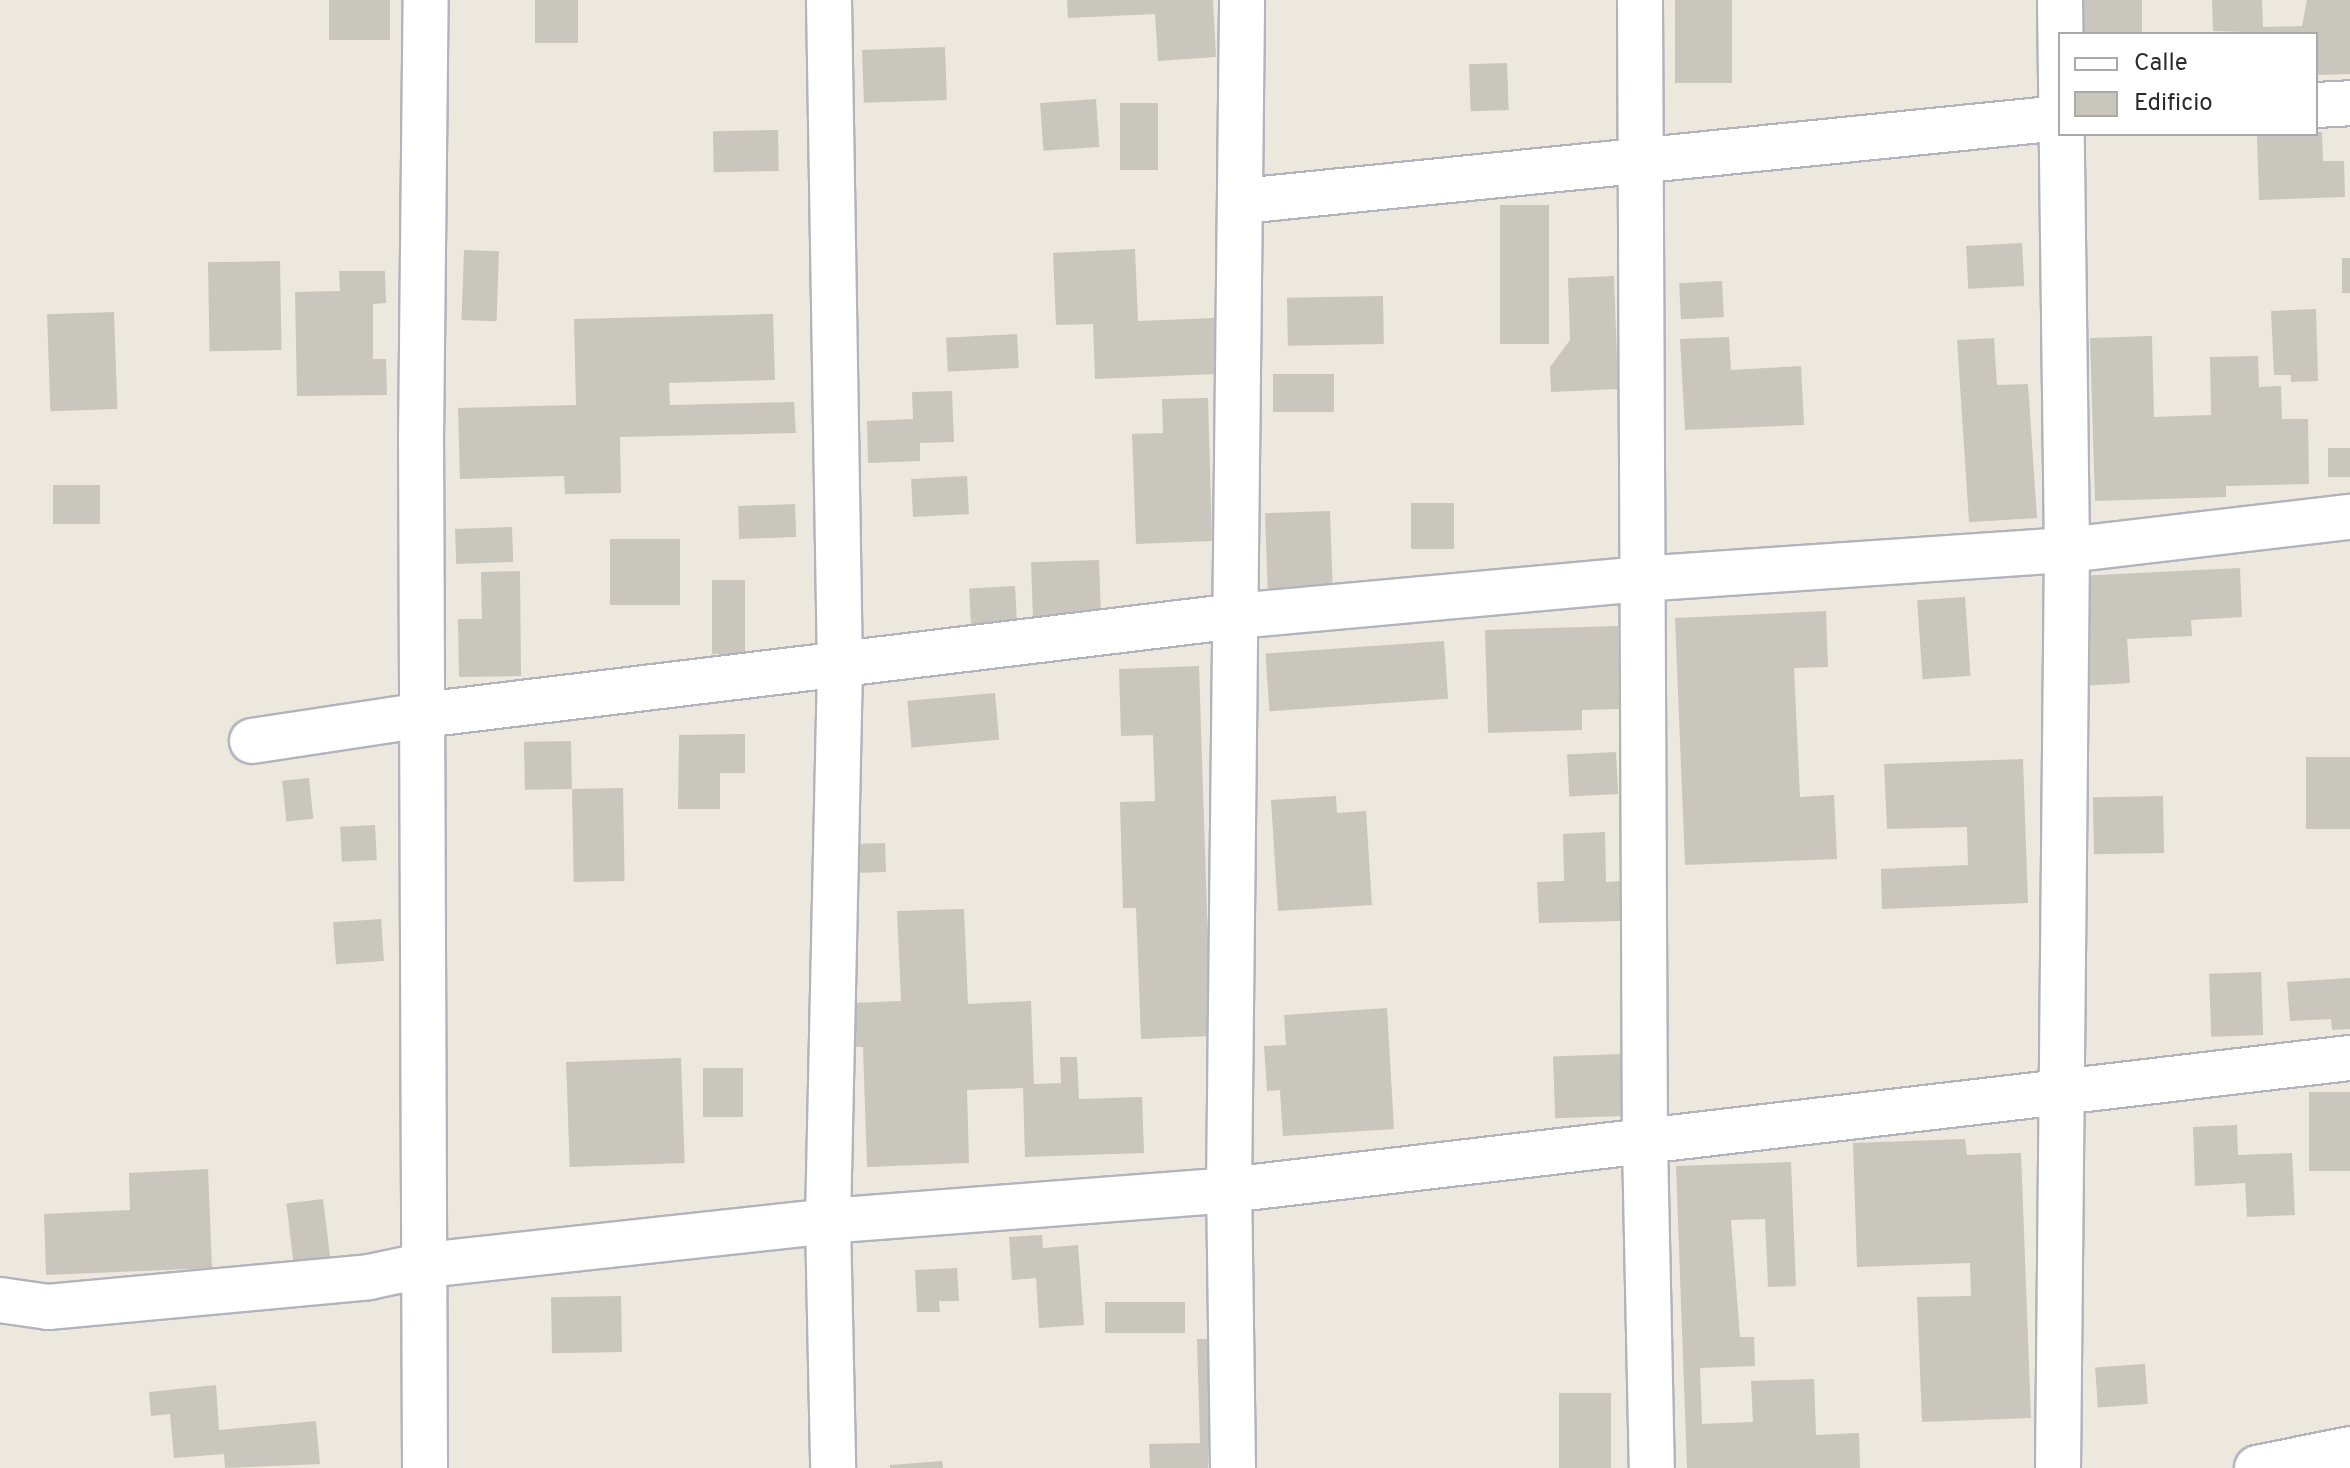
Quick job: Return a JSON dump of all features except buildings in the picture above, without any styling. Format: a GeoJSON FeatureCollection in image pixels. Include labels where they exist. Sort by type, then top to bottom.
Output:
{"type":"FeatureCollection","features":[{"type":"Feature","properties":{"kind":"street"},"geometry":{"type":"LineString","coordinates":[[425,1468],[423,715],[426,0]]}},
{"type":"Feature","properties":{"kind":"street"},"geometry":{"type":"LineString","coordinates":[[829,0],[840,667],[828,1221],[833,1468]]}},
{"type":"Feature","properties":{"kind":"street"},"geometry":{"type":"LineString","coordinates":[[1233,1468],[1229,1190],[1243,201],[1242,0]]}},
{"type":"Feature","properties":{"kind":"street"},"geometry":{"type":"LineString","coordinates":[[1640,0],[1640,579],[1645,1143],[1652,1468]]}},
{"type":"Feature","properties":{"kind":"street"},"geometry":{"type":"LineString","coordinates":[[2060,0],[2060,32]]}},
{"type":"Feature","properties":{"kind":"street"},"geometry":{"type":"LineString","coordinates":[[2318,105],[2350,103]]}},
{"type":"Feature","properties":{"kind":"street"},"geometry":{"type":"LineString","coordinates":[[1243,201],[2058,118]]}},
{"type":"Feature","properties":{"kind":"street"},"geometry":{"type":"LineString","coordinates":[[2058,1468],[2067,550],[2060,136]]}},
{"type":"Feature","properties":{"kind":"street"},"geometry":{"type":"LineString","coordinates":[[252,741],[423,715],[840,667],[1236,616],[1640,579],[2067,550],[2350,517]]}},
{"type":"Feature","properties":{"kind":"street"},"geometry":{"type":"LineString","coordinates":[[0,1300],[48,1307],[369,1277],[426,1265],[828,1221],[1229,1190],[1645,1143],[2064,1089],[2350,1058]]}},
{"type":"Feature","properties":{"kind":"street"},"geometry":{"type":"LineString","coordinates":[[2257,1468],[2350,1449]]}}]}
